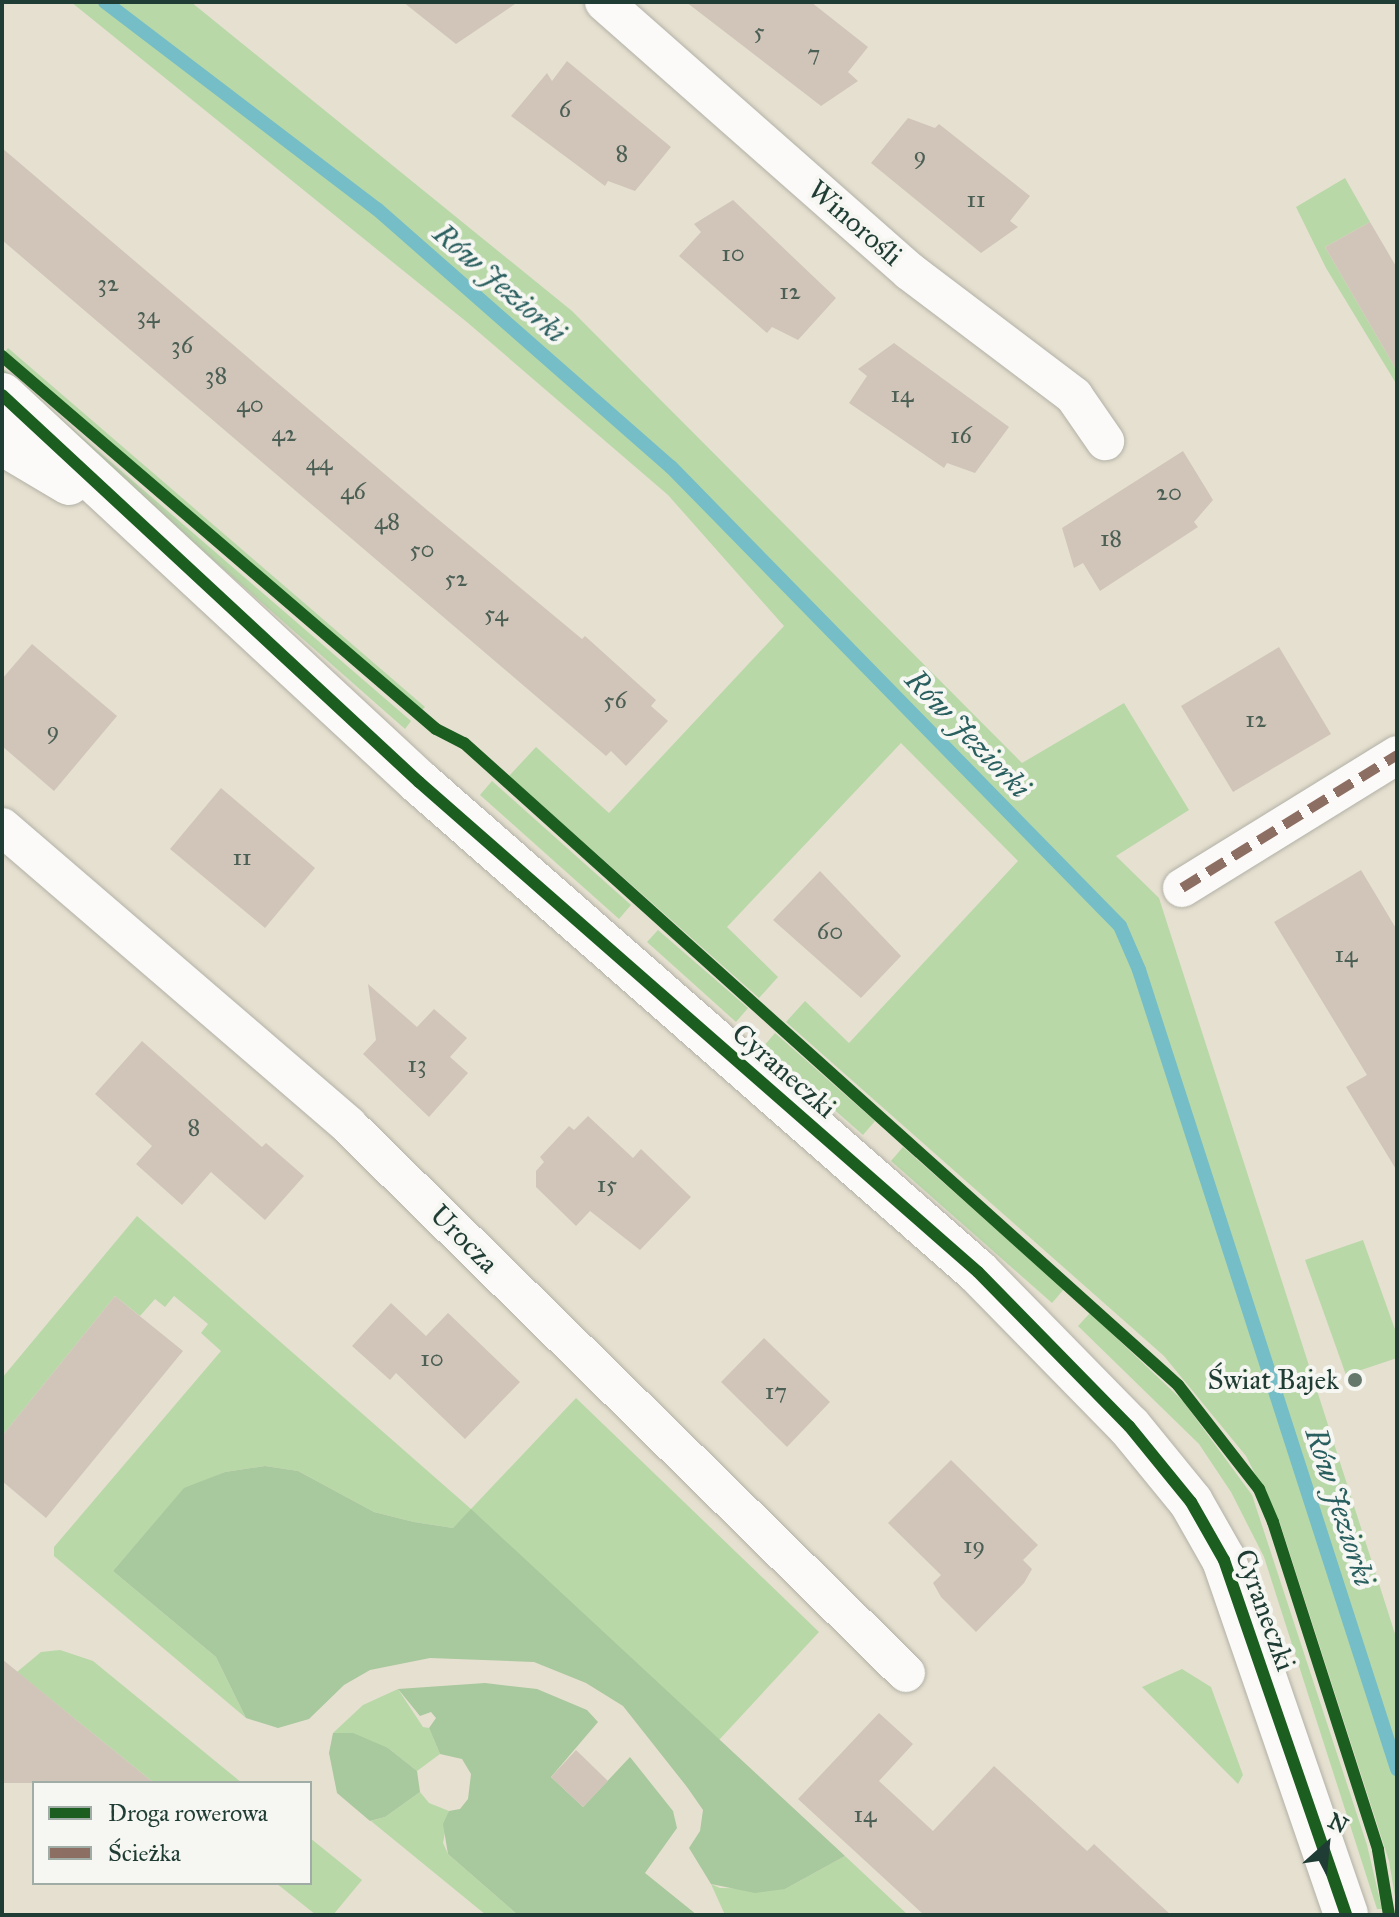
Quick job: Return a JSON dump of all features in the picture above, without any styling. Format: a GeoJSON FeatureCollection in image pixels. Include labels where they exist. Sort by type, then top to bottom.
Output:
{"type":"FeatureCollection","features":[{"type":"Feature","properties":{"kind":"street","name":"Winorośli"},"geometry":{"type":"LineString","coordinates":[[604,2],[909,271],[1074,396],[1105,441]]}},
{"type":"Feature","properties":{"kind":"street","name":"Cyraneczki"},"geometry":{"type":"LineString","coordinates":[[2,395],[419,782],[978,1272],[1129,1426],[1191,1502],[1224,1560],[1346,1915]]}},
{"type":"Feature","properties":{"kind":"street","name":"Cyraneczki"},"geometry":{"type":"LineString","coordinates":[[2,443],[143,528]]}},
{"type":"Feature","properties":{"kind":"street"},"geometry":{"type":"LineString","coordinates":[[1182,888],[1395,761]]}},
{"type":"Feature","properties":{"kind":"street","name":"Urocza"},"geometry":{"type":"LineString","coordinates":[[2,827],[348,1125],[906,1673]]}},
{"type":"Feature","properties":{"kind":"green space"},"geometry":{"type":"Polygon","coordinates":[[[71,2],[191,2],[572,311],[1022,763],[1124,703],[1189,810],[1116,856],[1159,898],[1397,1640],[1397,1909],[1389,1861],[1280,1523],[1246,1456],[1164,1356],[786,1022],[805,1001],[849,1043],[1018,861],[901,743],[727,927],[778,977],[759,998],[509,776],[536,747],[609,813],[784,626],[668,495],[468,323],[71,2]]]}},
{"type":"Feature","properties":{"kind":"green space"},"geometry":{"type":"Polygon","coordinates":[[[1345,178],[1370,222],[1325,247],[1397,371],[1397,385],[1326,268],[1296,207],[1345,178]]]}},
{"type":"Feature","properties":{"kind":"green space"},"geometry":{"type":"Polygon","coordinates":[[[8,348],[425,707],[420,712],[4,353],[8,348]]]}},
{"type":"Feature","properties":{"kind":"green space"},"geometry":{"type":"Polygon","coordinates":[[[2,368],[411,721],[405,729],[2,374],[2,368]]]}},
{"type":"Feature","properties":{"kind":"green space"},"geometry":{"type":"Polygon","coordinates":[[[492,781],[631,905],[619,919],[480,795],[492,781]]]}},
{"type":"Feature","properties":{"kind":"green space"},"geometry":{"type":"Polygon","coordinates":[[[658,930],[748,1008],[736,1022],[647,942],[658,930]]]}},
{"type":"Feature","properties":{"kind":"green space"},"geometry":{"type":"Polygon","coordinates":[[[775,1033],[875,1121],[863,1135],[763,1047],[775,1033]]]}},
{"type":"Feature","properties":{"kind":"green space"},"geometry":{"type":"Polygon","coordinates":[[[903,1147],[1064,1289],[1052,1303],[891,1161],[903,1147]]]}},
{"type":"Feature","properties":{"kind":"green space"},"geometry":{"type":"Polygon","coordinates":[[[137,1216],[471,1509],[576,1398],[819,1632],[719,1740],[471,1510],[453,1528],[414,1522],[374,1512],[298,1471],[265,1466],[225,1472],[184,1489],[113,1571],[216,1657],[246,1718],[54,1556],[54,1547],[221,1351],[201,1333],[208,1324],[174,1296],[165,1307],[155,1299],[140,1316],[115,1296],[2,1436],[2,1378],[137,1216]]]}},
{"type":"Feature","properties":{"kind":"green space"},"geometry":{"type":"Polygon","coordinates":[[[1363,1240],[1397,1335],[1397,1358],[1346,1375],[1305,1260],[1363,1240]]]}},
{"type":"Feature","properties":{"kind":"green space"},"geometry":{"type":"Polygon","coordinates":[[[1090,1313],[1183,1401],[1252,1495],[1367,1845],[1382,1909],[1377,1909],[1264,1557],[1231,1492],[1199,1444],[1078,1326],[1090,1313]]]}},
{"type":"Feature","properties":{"kind":"green space"},"geometry":{"type":"Polygon","coordinates":[[[265,1466],[298,1471],[374,1512],[414,1522],[453,1528],[471,1509],[845,1856],[785,1889],[755,1893],[711,1884],[689,1848],[700,1831],[703,1810],[623,1706],[586,1683],[534,1662],[430,1658],[370,1670],[344,1685],[309,1719],[278,1728],[246,1718],[216,1657],[113,1571],[184,1488],[225,1472],[265,1466]]]}},
{"type":"Feature","properties":{"kind":"green space"},"geometry":{"type":"Polygon","coordinates":[[[60,1650],[93,1661],[240,1781],[152,1781],[17,1672],[41,1652],[60,1650]]]}},
{"type":"Feature","properties":{"kind":"green space"},"geometry":{"type":"Polygon","coordinates":[[[1182,1669],[1211,1687],[1243,1775],[1238,1784],[1142,1687],[1182,1669]]]}},
{"type":"Feature","properties":{"kind":"green space"},"geometry":{"type":"Polygon","coordinates":[[[485,1683],[537,1689],[587,1710],[598,1722],[551,1777],[583,1807],[630,1757],[673,1811],[677,1828],[645,1873],[697,1915],[518,1915],[448,1854],[443,1824],[449,1811],[460,1809],[468,1799],[471,1774],[462,1759],[440,1754],[429,1728],[436,1718],[431,1712],[420,1716],[398,1689],[485,1683]]]}},
{"type":"Feature","properties":{"kind":"green space"},"geometry":{"type":"Polygon","coordinates":[[[398,1689],[423,1727],[429,1728],[440,1754],[417,1771],[388,1748],[333,1733],[363,1705],[398,1689]]]}},
{"type":"Feature","properties":{"kind":"green space"},"geometry":{"type":"Polygon","coordinates":[[[333,1733],[353,1733],[388,1748],[417,1771],[420,1792],[385,1817],[370,1821],[337,1793],[329,1753],[333,1733]]]}},
{"type":"Feature","properties":{"kind":"green space"},"geometry":{"type":"Polygon","coordinates":[[[420,1792],[429,1803],[449,1811],[443,1843],[448,1854],[518,1915],[486,1915],[371,1821],[385,1817],[420,1792]]]}},
{"type":"Feature","properties":{"kind":"green space"},"geometry":{"type":"Polygon","coordinates":[[[312,1840],[362,1880],[333,1915],[316,1915],[278,1885],[312,1885],[312,1840]]]}},
{"type":"Feature","properties":{"kind":"green space"},"geometry":{"type":"Polygon","coordinates":[[[845,1856],[908,1915],[725,1915],[711,1884],[720,1888],[785,1889],[845,1856]]]}},
{"type":"Feature","properties":{"kind":"building"},"geometry":{"type":"Polygon","coordinates":[[[403,2],[518,2],[456,44],[403,2]]]}},
{"type":"Feature","properties":{"kind":"building"},"geometry":{"type":"Polygon","coordinates":[[[686,2],[811,2],[868,47],[848,72],[858,81],[821,106],[686,2]]]}},
{"type":"Feature","properties":{"kind":"building"},"geometry":{"type":"Polygon","coordinates":[[[567,61],[671,147],[635,191],[608,181],[605,186],[511,116],[547,73],[552,81],[567,61]]]}},
{"type":"Feature","properties":{"kind":"building"},"geometry":{"type":"Polygon","coordinates":[[[908,118],[935,128],[939,124],[1030,196],[1010,221],[1018,227],[981,253],[871,163],[908,118]]]}},
{"type":"Feature","properties":{"kind":"building"},"geometry":{"type":"Polygon","coordinates":[[[2,148],[427,510],[582,639],[585,636],[656,700],[651,706],[668,721],[626,766],[611,751],[606,756],[2,240],[2,148]]]}},
{"type":"Feature","properties":{"kind":"building"},"geometry":{"type":"Polygon","coordinates":[[[733,200],[836,298],[798,340],[772,327],[767,333],[679,256],[701,232],[694,224],[733,200]]]}},
{"type":"Feature","properties":{"kind":"building"},"geometry":{"type":"Polygon","coordinates":[[[1370,222],[1397,268],[1397,371],[1325,247],[1370,222]]]}},
{"type":"Feature","properties":{"kind":"building"},"geometry":{"type":"Polygon","coordinates":[[[894,343],[1009,427],[975,473],[947,463],[944,468],[849,403],[867,376],[858,369],[894,343]]]}},
{"type":"Feature","properties":{"kind":"building"},"geometry":{"type":"Polygon","coordinates":[[[1183,451],[1213,500],[1194,522],[1198,527],[1100,591],[1083,563],[1074,568],[1062,528],[1183,451]]]}},
{"type":"Feature","properties":{"kind":"building"},"geometry":{"type":"Polygon","coordinates":[[[32,644],[117,716],[54,791],[2,746],[2,679],[32,644]]]}},
{"type":"Feature","properties":{"kind":"building"},"geometry":{"type":"Polygon","coordinates":[[[1279,647],[1331,734],[1233,792],[1181,706],[1279,647]]]}},
{"type":"Feature","properties":{"kind":"building"},"geometry":{"type":"Polygon","coordinates":[[[221,788],[315,868],[265,928],[170,849],[221,788]]]}},
{"type":"Feature","properties":{"kind":"building"},"geometry":{"type":"Polygon","coordinates":[[[1361,870],[1397,930],[1397,1171],[1346,1087],[1367,1075],[1274,922],[1361,870]]]}},
{"type":"Feature","properties":{"kind":"building"},"geometry":{"type":"Polygon","coordinates":[[[820,871],[901,956],[861,998],[773,920],[820,871]]]}},
{"type":"Feature","properties":{"kind":"building"},"geometry":{"type":"Polygon","coordinates":[[[368,984],[417,1027],[434,1009],[467,1038],[450,1057],[468,1073],[429,1117],[363,1054],[376,1040],[368,984]]]}},
{"type":"Feature","properties":{"kind":"building"},"geometry":{"type":"Polygon","coordinates":[[[142,1041],[262,1147],[266,1143],[304,1176],[265,1220],[211,1172],[182,1205],[136,1164],[152,1146],[95,1094],[142,1041]]]}},
{"type":"Feature","properties":{"kind":"building"},"geometry":{"type":"Polygon","coordinates":[[[588,1116],[633,1158],[641,1149],[691,1197],[640,1250],[590,1211],[576,1226],[536,1187],[536,1171],[544,1162],[540,1157],[569,1126],[574,1130],[588,1116]]]}},
{"type":"Feature","properties":{"kind":"building"},"geometry":{"type":"Polygon","coordinates":[[[115,1296],[183,1351],[46,1518],[2,1481],[2,1436],[115,1296]]]}},
{"type":"Feature","properties":{"kind":"building"},"geometry":{"type":"Polygon","coordinates":[[[391,1303],[426,1336],[448,1313],[520,1382],[465,1439],[396,1373],[390,1380],[352,1346],[391,1303]]]}},
{"type":"Feature","properties":{"kind":"building"},"geometry":{"type":"Polygon","coordinates":[[[764,1338],[830,1402],[787,1447],[721,1382],[764,1338]]]}},
{"type":"Feature","properties":{"kind":"building"},"geometry":{"type":"Polygon","coordinates":[[[951,1460],[1038,1545],[1023,1560],[1032,1569],[1024,1583],[976,1632],[941,1597],[933,1583],[941,1575],[888,1523],[951,1460]]]}},
{"type":"Feature","properties":{"kind":"building"},"geometry":{"type":"Polygon","coordinates":[[[2,1659],[152,1781],[32,1781],[2,1783],[2,1659]]]}},
{"type":"Feature","properties":{"kind":"building"},"geometry":{"type":"Polygon","coordinates":[[[879,1713],[913,1744],[879,1781],[933,1831],[994,1766],[1087,1851],[1094,1844],[1171,1915],[924,1915],[798,1799],[879,1713]]]}},
{"type":"Feature","properties":{"kind":"building"},"geometry":{"type":"Polygon","coordinates":[[[576,1750],[608,1781],[583,1807],[551,1777],[576,1750]]]}},
{"type":"Feature","properties":{"kind":"waterway","name":"Rów Jeziorki"},"geometry":{"type":"LineString","coordinates":[[105,2],[377,209],[671,467],[1120,926],[1139,970],[1397,1769]]}},
{"type":"Feature","properties":{"kind":"marked path"},"geometry":{"type":"LineString","coordinates":[[1182,888],[1397,755]]}},
{"type":"Feature","properties":{"kind":"cycle path"},"geometry":{"type":"LineString","coordinates":[[2,356],[436,729],[464,743],[1178,1385],[1259,1489],[1273,1522],[1378,1850],[1389,1915]]}},
{"type":"Feature","properties":{"kind":"cycle path"},"geometry":{"type":"LineString","coordinates":[[2,395],[419,782],[978,1272],[1129,1426],[1191,1502],[1224,1560],[1346,1915]]}},
{"type":"Feature","properties":{"kind":"place","name":"Świat Bajek"},"geometry":{"type":"Point","coordinates":[1355,1380]}}]}
